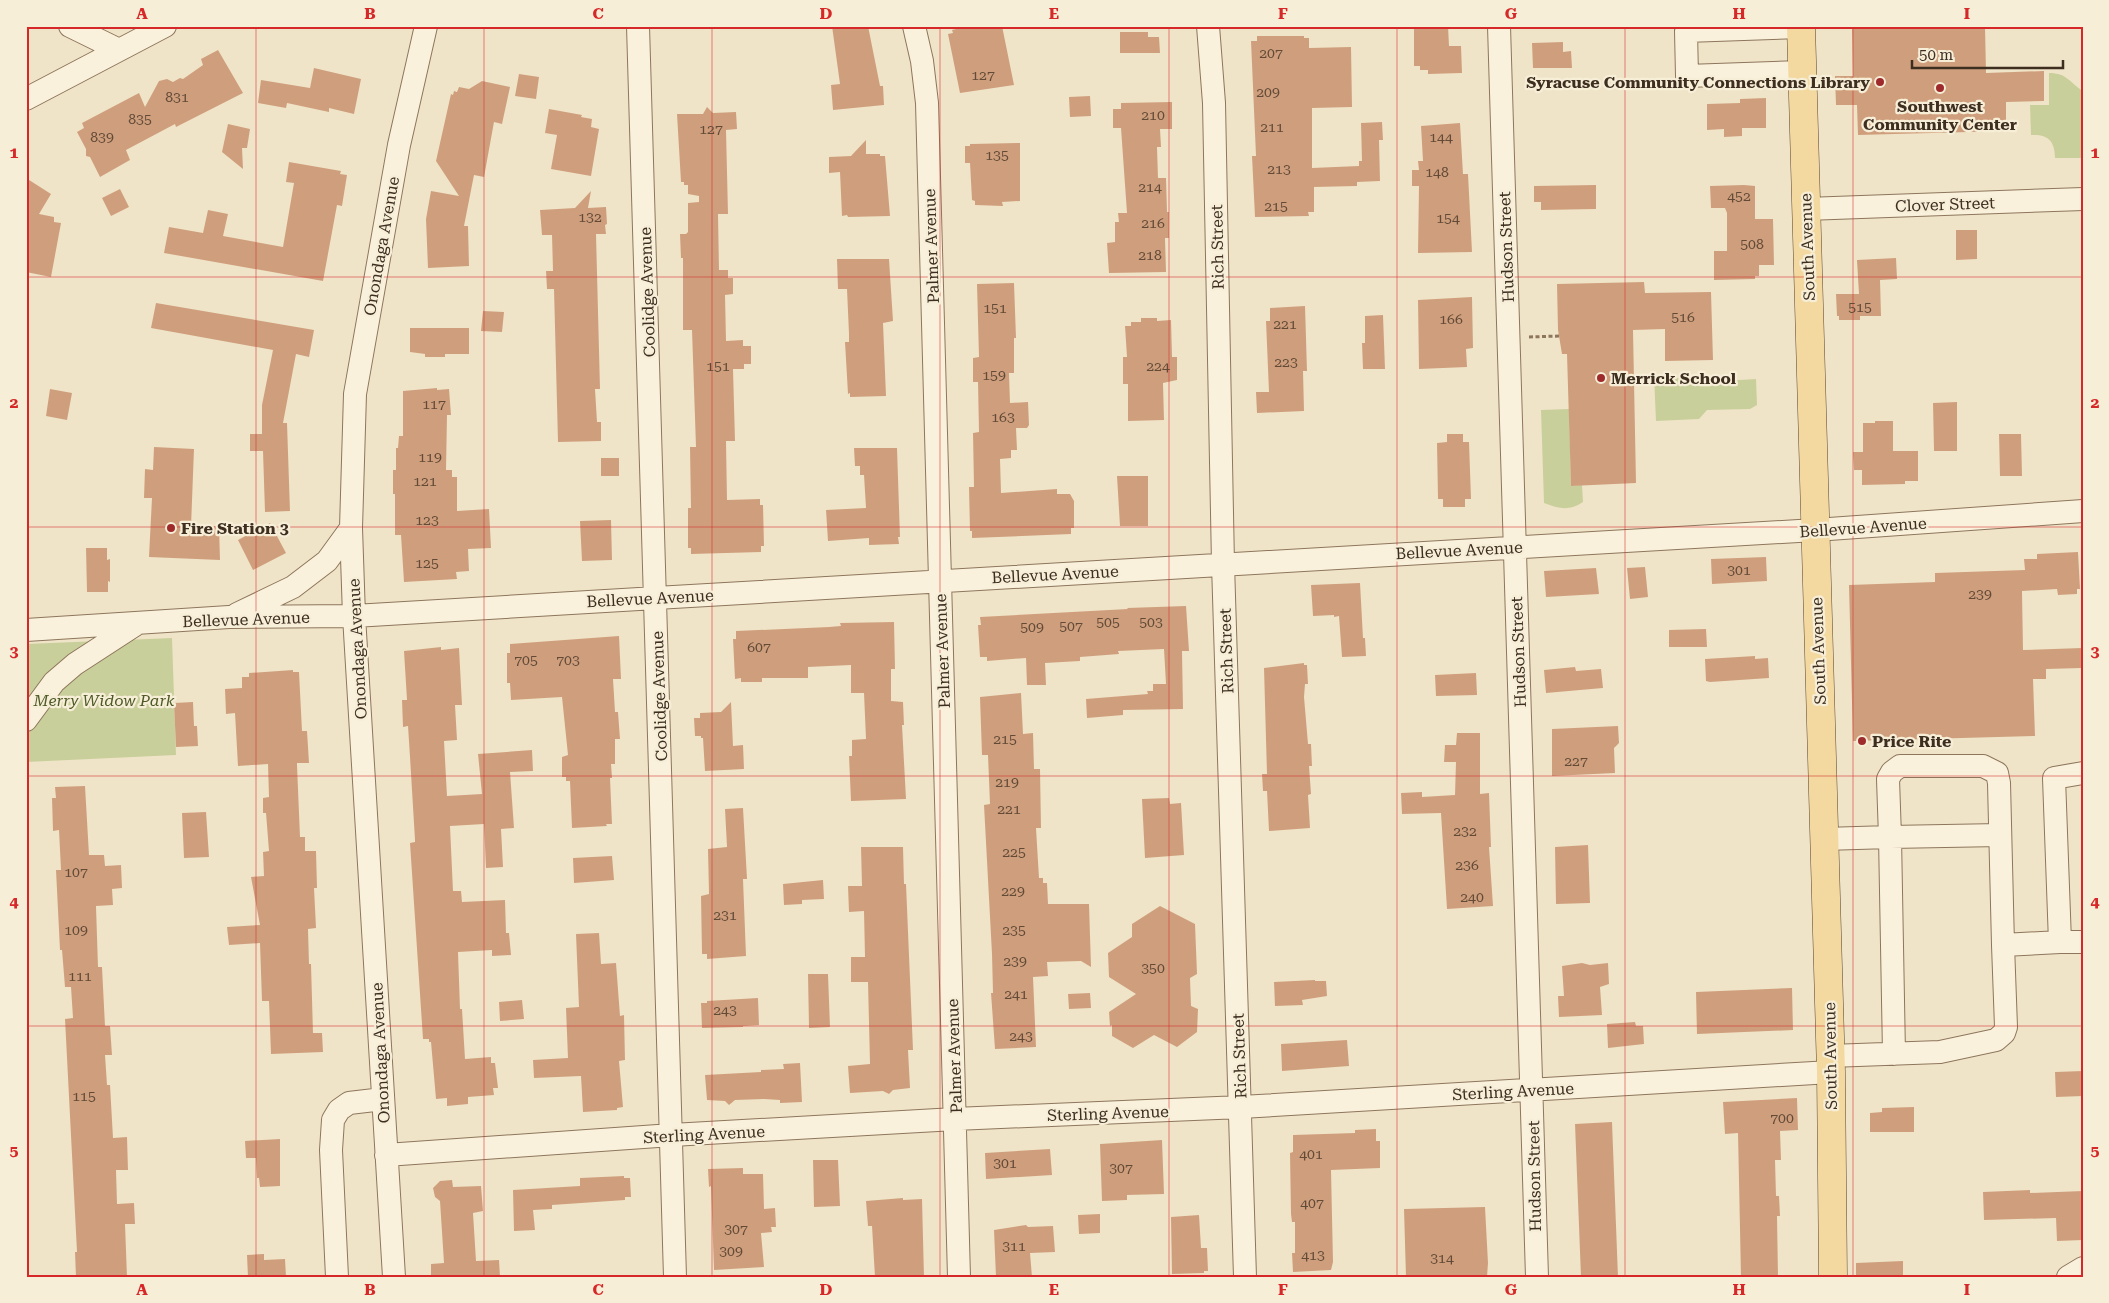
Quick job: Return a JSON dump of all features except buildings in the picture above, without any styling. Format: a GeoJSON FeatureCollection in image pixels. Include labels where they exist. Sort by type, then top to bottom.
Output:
{"type":"FeatureCollection","features":[{"type":"Feature","properties":{"kind":"main road","name":"South Avenue"},"geometry":{"type":"LineString","coordinates":[[1801,27],[1830,1064],[1833,1277]]}},
{"type":"Feature","properties":{"kind":"street"},"geometry":{"type":"LineString","coordinates":[[70,26],[119,50]]}},
{"type":"Feature","properties":{"kind":"street"},"geometry":{"type":"LineString","coordinates":[[26,99],[165,26]]}},
{"type":"Feature","properties":{"kind":"street","name":"Onondaga Avenue"},"geometry":{"type":"LineString","coordinates":[[394,1277],[354,616],[351,528],[356,394],[399,145],[426,26]]}},
{"type":"Feature","properties":{"kind":"street","name":"Coolidge Avenue"},"geometry":{"type":"LineString","coordinates":[[638,26],[675,1277]]}},
{"type":"Feature","properties":{"kind":"street","name":"Palmer Avenue"},"geometry":{"type":"LineString","coordinates":[[914,26],[922,61],[927,103],[959,1277]]}},
{"type":"Feature","properties":{"kind":"street","name":"Rich Street"},"geometry":{"type":"LineString","coordinates":[[1208,26],[1214,103],[1223,564],[1245,1277]]}},
{"type":"Feature","properties":{"kind":"street","name":"Hudson Street"},"geometry":{"type":"LineString","coordinates":[[1500,26],[1537,1277]]}},
{"type":"Feature","properties":{"kind":"street"},"geometry":{"type":"LineString","coordinates":[[1801,27],[1686,31],[1686,76],[1802,72]]}},
{"type":"Feature","properties":{"kind":"street","name":"Clover Street"},"geometry":{"type":"LineString","coordinates":[[1806,209],[2083,199]]}},
{"type":"Feature","properties":{"kind":"street","name":"Bellevue Avenue"},"geometry":{"type":"LineString","coordinates":[[26,630],[229,617],[354,616],[940,580],[1815,530],[2083,511]]}},
{"type":"Feature","properties":{"kind":"street"},"geometry":{"type":"LineString","coordinates":[[229,617],[293,587],[327,561],[351,528]]}},
{"type":"Feature","properties":{"kind":"street"},"geometry":{"type":"LineString","coordinates":[[26,720],[54,682],[75,664],[137,624]]}},
{"type":"Feature","properties":{"kind":"street"},"geometry":{"type":"LineString","coordinates":[[1894,1054],[1888,779],[1892,772],[1900,766],[1983,766],[1997,773],[1999,783],[2002,945],[2083,942]]}},
{"type":"Feature","properties":{"kind":"street"},"geometry":{"type":"LineString","coordinates":[[2060,942],[2054,778],[2083,773]]}},
{"type":"Feature","properties":{"kind":"street"},"geometry":{"type":"LineString","coordinates":[[1824,839],[2000,835]]}},
{"type":"Feature","properties":{"kind":"street","name":"Sterling Avenue"},"geometry":{"type":"LineString","coordinates":[[386,1155],[672,1135],[955,1119],[1241,1107],[1532,1090],[1830,1064],[1894,1054],[1940,1052],[1996,1040],[2004,1033],[2006,1027],[2002,945]]}},
{"type":"Feature","properties":{"kind":"street"},"geometry":{"type":"LineString","coordinates":[[338,1277],[331,1150],[333,1120],[339,1110],[349,1103],[383,1100]]}},
{"type":"Feature","properties":{"kind":"street"},"geometry":{"type":"LineString","coordinates":[[2068,1277],[2083,1268]]}},
{"type":"Feature","properties":{"kind":"path"},"geometry":{"type":"LineString","coordinates":[[1532,337],[1560,336]]}},
{"type":"Feature","properties":{"kind":"green space"},"geometry":{"type":"Polygon","coordinates":[[[2049,73],[2064,76],[2083,91],[2083,158],[2055,158],[2054,147],[2046,137],[2031,135],[2030,105],[2049,105],[2049,73]]]}},
{"type":"Feature","properties":{"kind":"green space"},"geometry":{"type":"Polygon","coordinates":[[[1654,375],[1706,382],[1756,379],[1757,405],[1750,409],[1707,410],[1699,419],[1656,421],[1654,375]]]}},
{"type":"Feature","properties":{"kind":"green space"},"geometry":{"type":"Polygon","coordinates":[[[1569,409],[1571,486],[1582,485],[1583,502],[1574,507],[1564,508],[1544,503],[1541,410],[1569,409]]]}},
{"type":"Feature","properties":{"kind":"green space","name":"Merry Widow Park"},"geometry":{"type":"Polygon","coordinates":[[[172,638],[176,755],[26,762],[26,644],[172,638]]]}},
{"type":"Feature","properties":{"kind":"place","name":"Syracuse Community Connections Library"},"geometry":{"type":"Point","coordinates":[1880,82]}},
{"type":"Feature","properties":{"kind":"place","name":"Southwest Community Center"},"geometry":{"type":"Point","coordinates":[1940,88]}},
{"type":"Feature","properties":{"kind":"place","name":"Merrick School"},"geometry":{"type":"Point","coordinates":[1601,378]}},
{"type":"Feature","properties":{"kind":"place","name":"Fire Station 3"},"geometry":{"type":"Point","coordinates":[171,528]}},
{"type":"Feature","properties":{"kind":"place","name":"Price Rite"},"geometry":{"type":"Point","coordinates":[1862,741]}}]}
